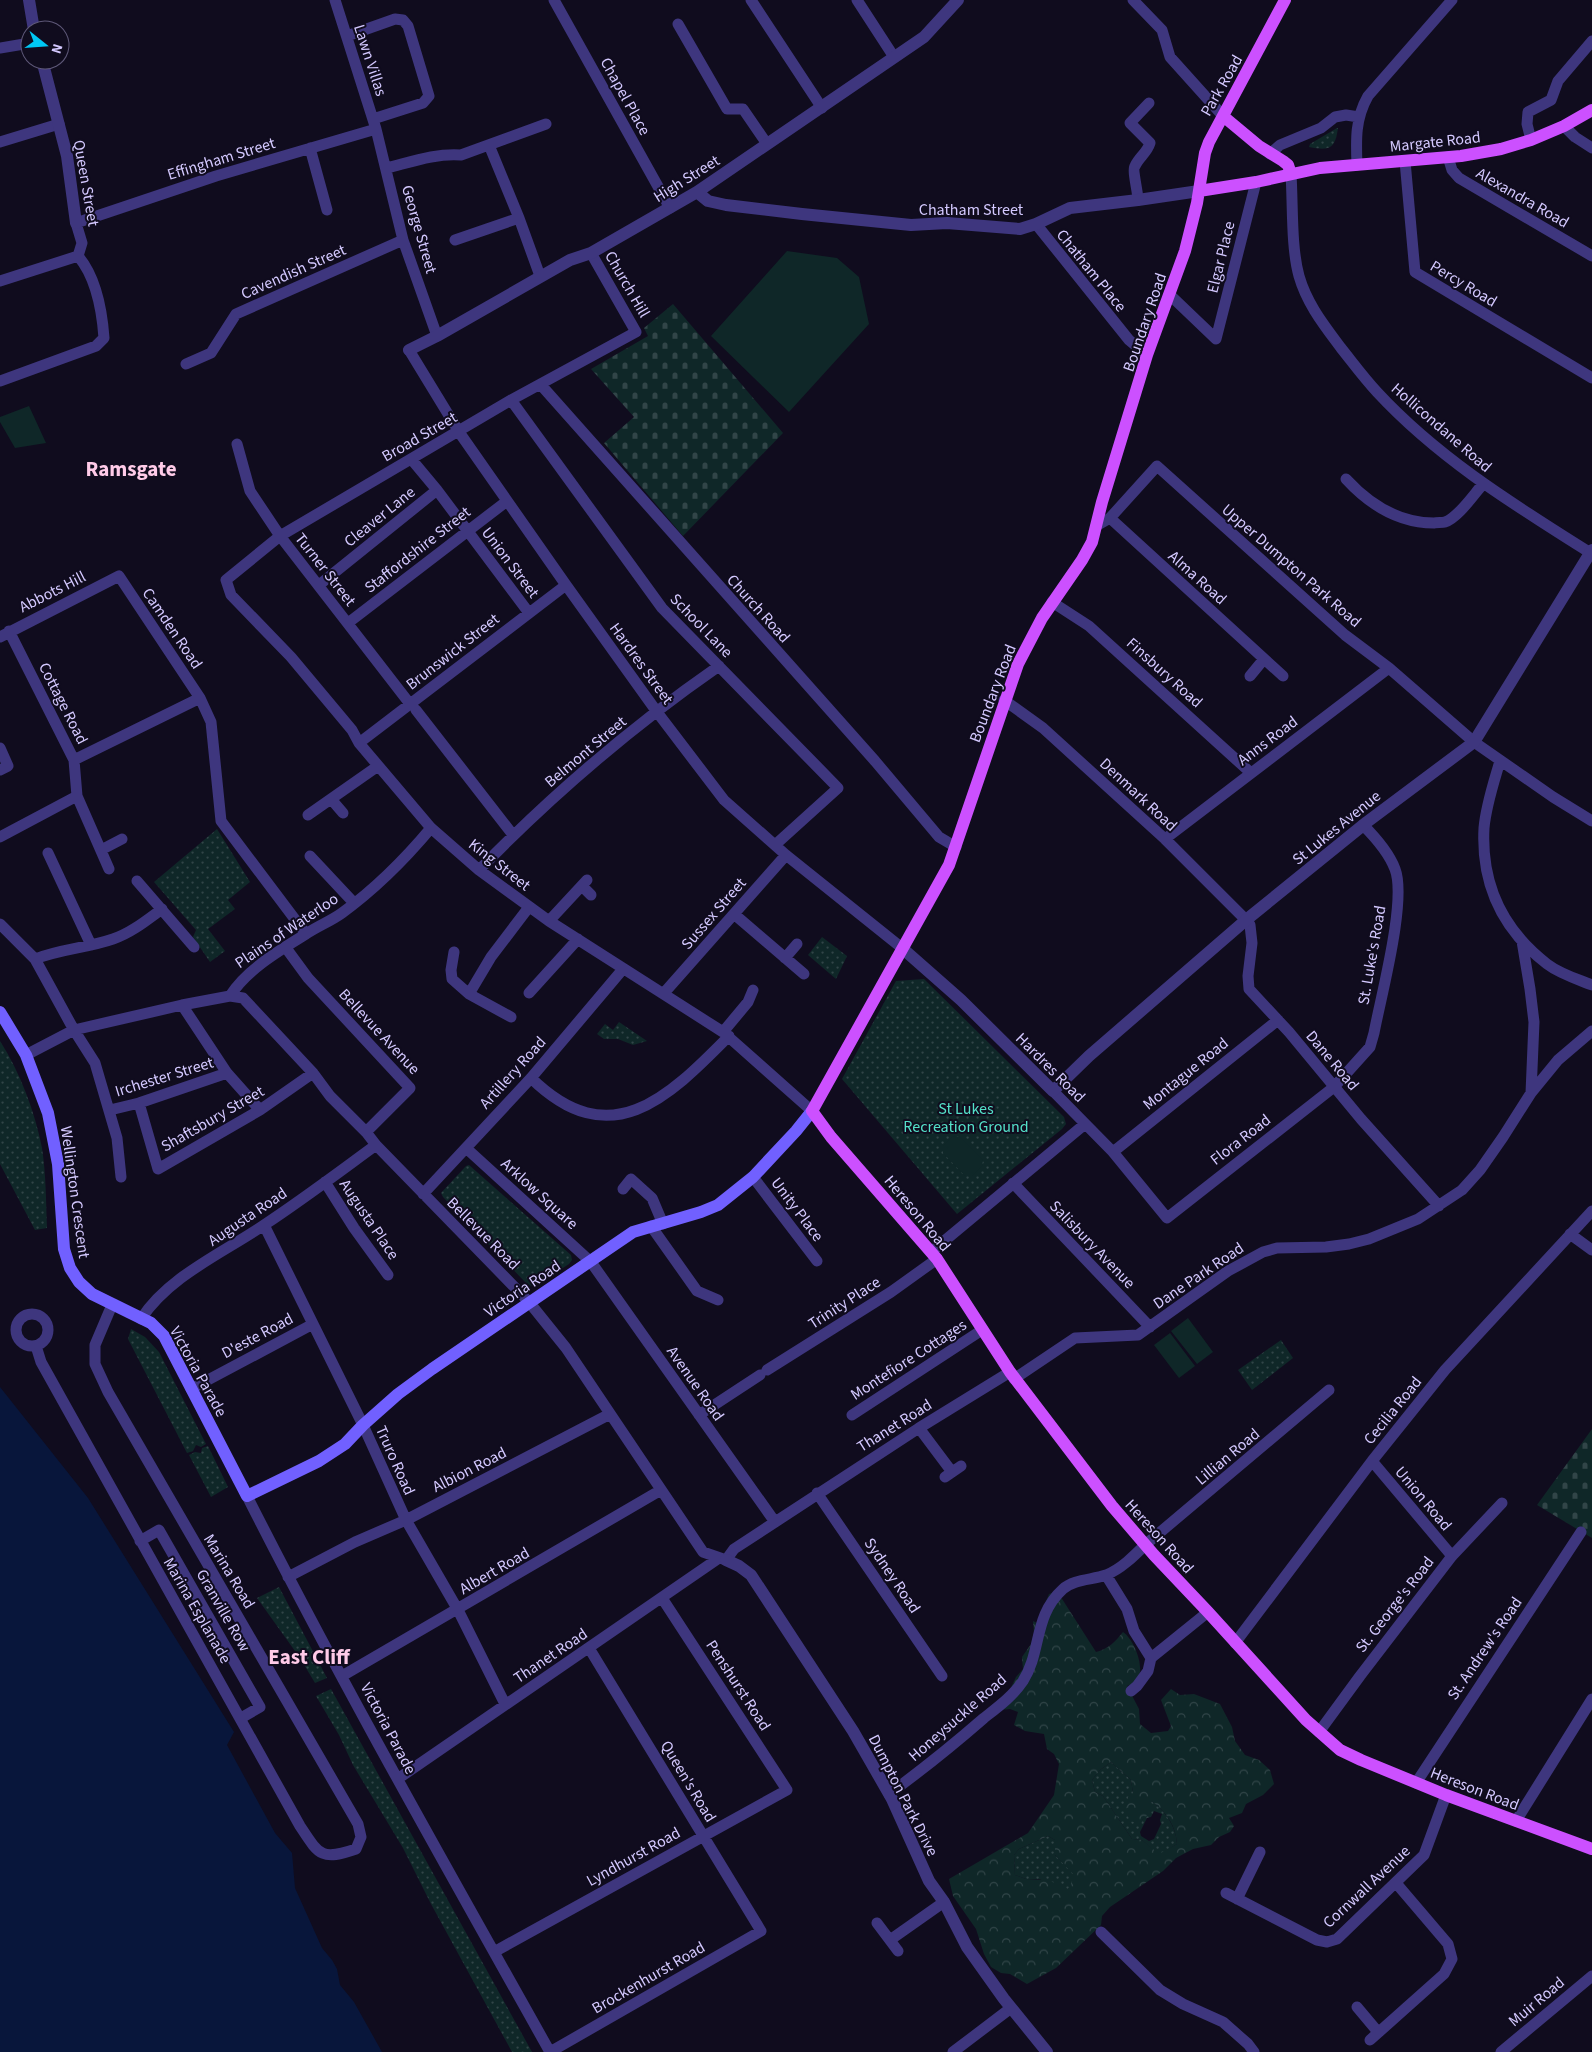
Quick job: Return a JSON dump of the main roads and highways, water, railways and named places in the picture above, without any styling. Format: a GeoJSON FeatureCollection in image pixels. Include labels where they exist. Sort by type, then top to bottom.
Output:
{"type":"FeatureCollection","features":[{"type":"Feature","properties":{"kind":"main road","name":"Park Road"},"geometry":{"type":"LineString","coordinates":[[1199,191],[1205,153],[1209,142],[1285,0]]}},
{"type":"Feature","properties":{"kind":"main road","name":"Margate Road"},"geometry":{"type":"LineString","coordinates":[[1274,178],[1320,168],[1448,157],[1501,149],[1531,140],[1564,126],[1592,110]]}},
{"type":"Feature","properties":{"kind":"main road"},"geometry":{"type":"LineString","coordinates":[[1223,116],[1270,154],[1288,165],[1291,174]]}},
{"type":"Feature","properties":{"kind":"main road","name":"Chatham Street"},"geometry":{"type":"LineString","coordinates":[[1199,191],[1274,178]]}},
{"type":"Feature","properties":{"kind":"main road","name":"Boundary Road"},"geometry":{"type":"LineString","coordinates":[[812,1111],[902,948],[941,882],[956,847],[1004,700],[1018,664],[1052,602],[1089,549],[1147,355],[1185,251],[1199,191]]}},
{"type":"Feature","properties":{"kind":"main road","name":"Wellington Crescent"},"geometry":{"type":"LineString","coordinates":[[0,1012],[26,1055],[48,1113],[58,1172],[63,1241],[70,1268],[79,1282],[92,1294],[141,1319]]}},
{"type":"Feature","properties":{"kind":"main road","name":"Victoria Road"},"geometry":{"type":"LineString","coordinates":[[247,1496],[319,1461],[345,1444],[363,1424],[432,1368],[633,1232],[718,1205],[753,1177],[812,1111]]}},
{"type":"Feature","properties":{"kind":"main road","name":"Hereson Road"},"geometry":{"type":"LineString","coordinates":[[812,1111],[831,1137],[934,1255],[1012,1375],[1106,1499],[1145,1545],[1306,1720],[1340,1750],[1446,1795],[1592,1849]]}},
{"type":"Feature","properties":{"kind":"main road","name":"Victoria Parade"},"geometry":{"type":"LineString","coordinates":[[141,1319],[151,1323],[164,1336],[247,1496]]}},
{"type":"Feature","properties":{"kind":"water"},"geometry":{"type":"Polygon","coordinates":[[[0,1387],[88,1498],[234,1732],[227,1745],[275,1833],[292,1853],[295,1888],[322,1948],[337,1969],[340,1985],[354,2002],[382,2052],[0,2052],[0,1387]]]}},
{"type":"Feature","properties":{"kind":"district","name":"Ramsgate"},"geometry":{"type":"Point","coordinates":[131,469]}},
{"type":"Feature","properties":{"kind":"district","name":"East Cliff"},"geometry":{"type":"Point","coordinates":[309,1657]}},
{"type":"Feature","properties":{"kind":"park label","name":"St Lukes Recreation Ground"},"geometry":{"type":"Point","coordinates":[966,1117]}}]}
